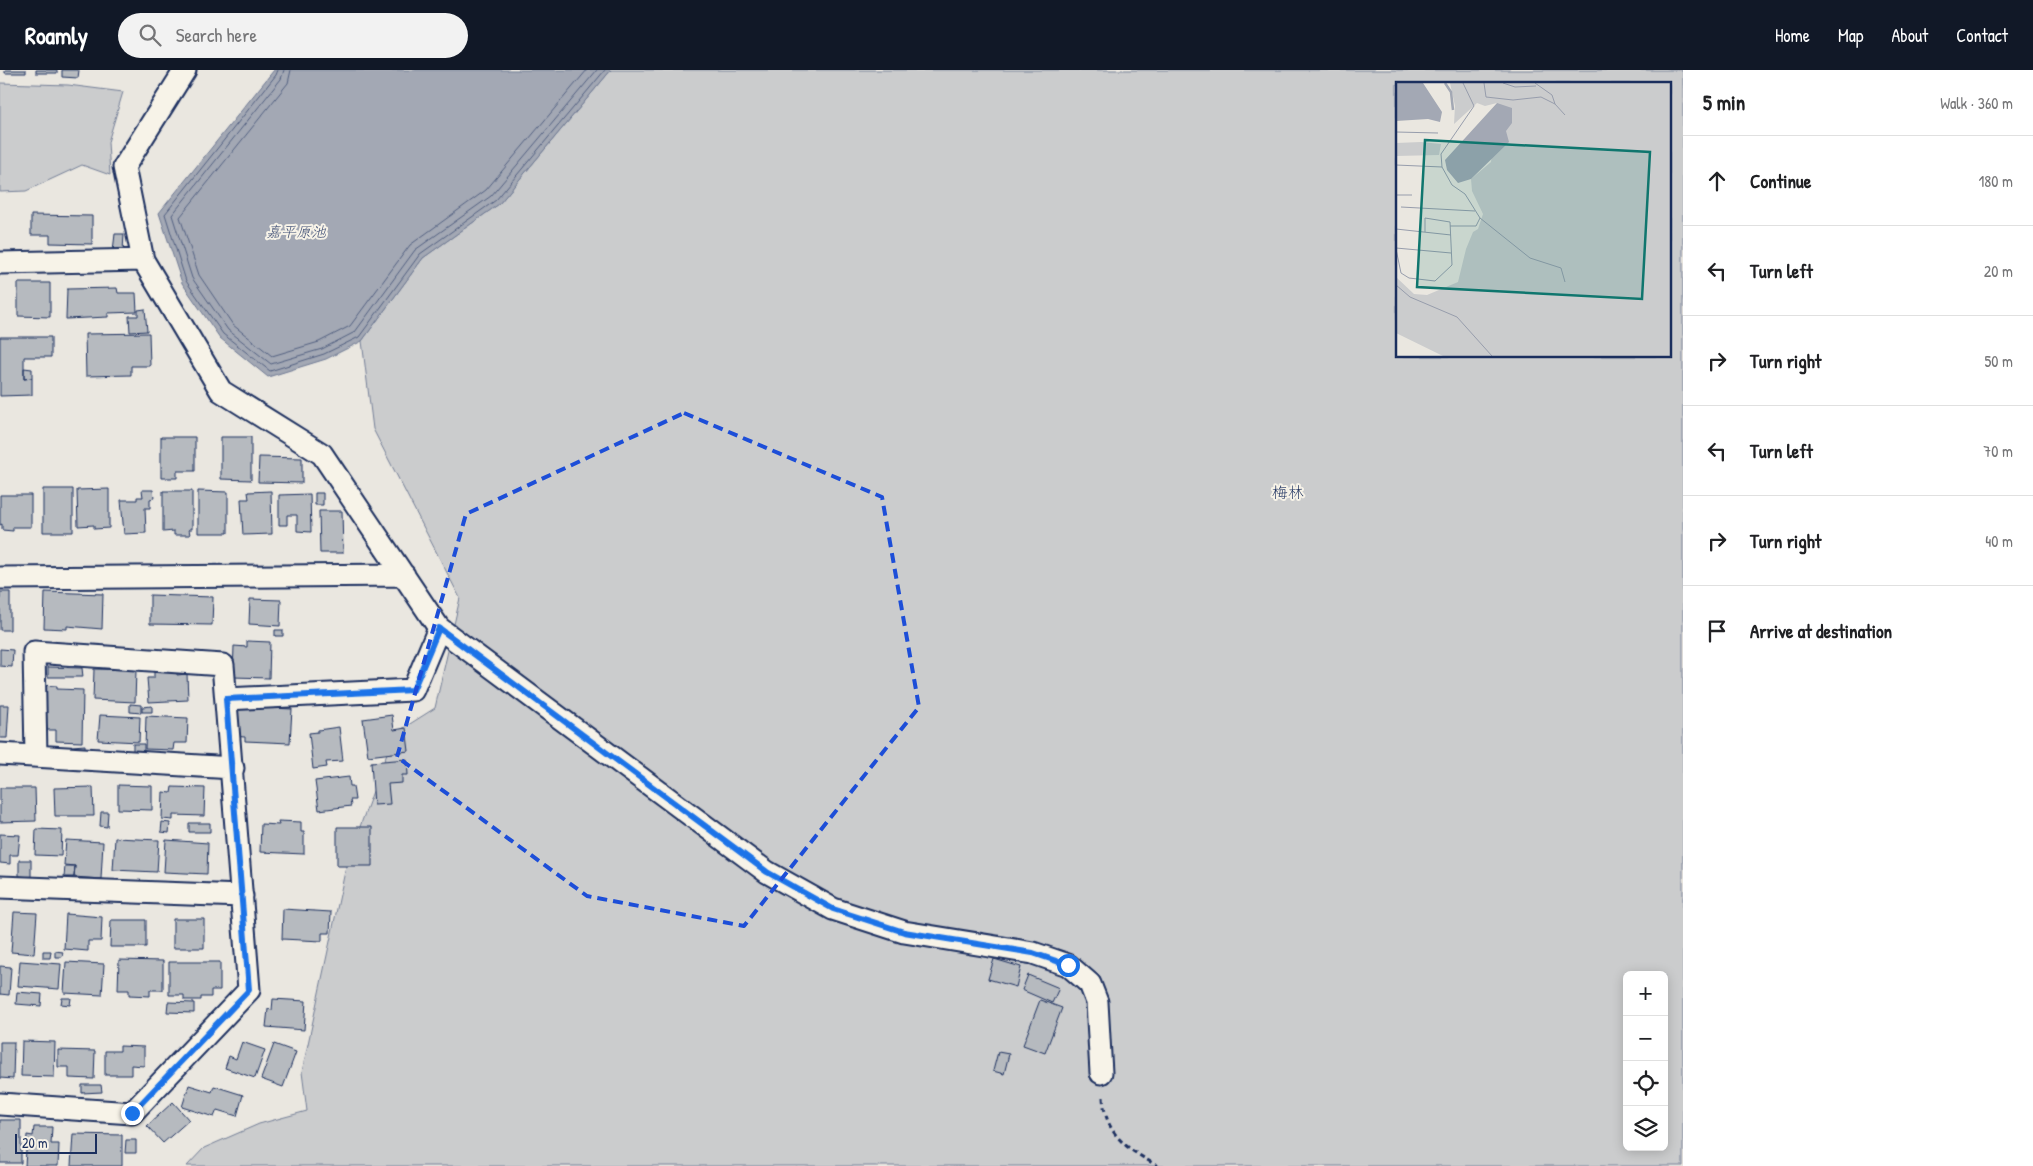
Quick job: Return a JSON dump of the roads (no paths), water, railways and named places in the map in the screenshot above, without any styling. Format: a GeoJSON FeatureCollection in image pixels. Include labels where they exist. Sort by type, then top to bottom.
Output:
{"type":"FeatureCollection","features":[{"type":"Feature","properties":{"kind":"street"},"geometry":{"type":"LineString","coordinates":[[184,70],[124,167],[143,260],[221,391],[322,454],[439,628],[767,872],[833,909],[904,932],[1033,953],[1068,965],[1090,984],[1097,1002],[1101,1073]]}},
{"type":"Feature","properties":{"kind":"street"},"geometry":{"type":"LineString","coordinates":[[0,263],[143,260]]}},
{"type":"Feature","properties":{"kind":"street"},"geometry":{"type":"LineString","coordinates":[[0,578],[404,575]]}},
{"type":"Feature","properties":{"kind":"street"},"geometry":{"type":"LineString","coordinates":[[226,699],[413,690],[439,628]]}},
{"type":"Feature","properties":{"kind":"street"},"geometry":{"type":"LineString","coordinates":[[0,1104],[132,1113],[249,990],[233,768],[223,665],[34,652],[36,756]]}},
{"type":"Feature","properties":{"kind":"street"},"geometry":{"type":"LineString","coordinates":[[0,754],[233,768]]}},
{"type":"Feature","properties":{"kind":"street"},"geometry":{"type":"LineString","coordinates":[[0,887],[242,896]]}},
{"type":"Feature","properties":{"kind":"water","name":"嘉平原池"},"geometry":{"type":"Polygon","coordinates":[[[274,70],[611,70],[499,204],[423,258],[362,341],[326,359],[268,377],[220,338],[182,283],[159,213],[274,70]]]}},
{"type":"Feature","properties":{"kind":"district","name":"梅林"},"geometry":{"type":"Point","coordinates":[1288,492]}}]}
